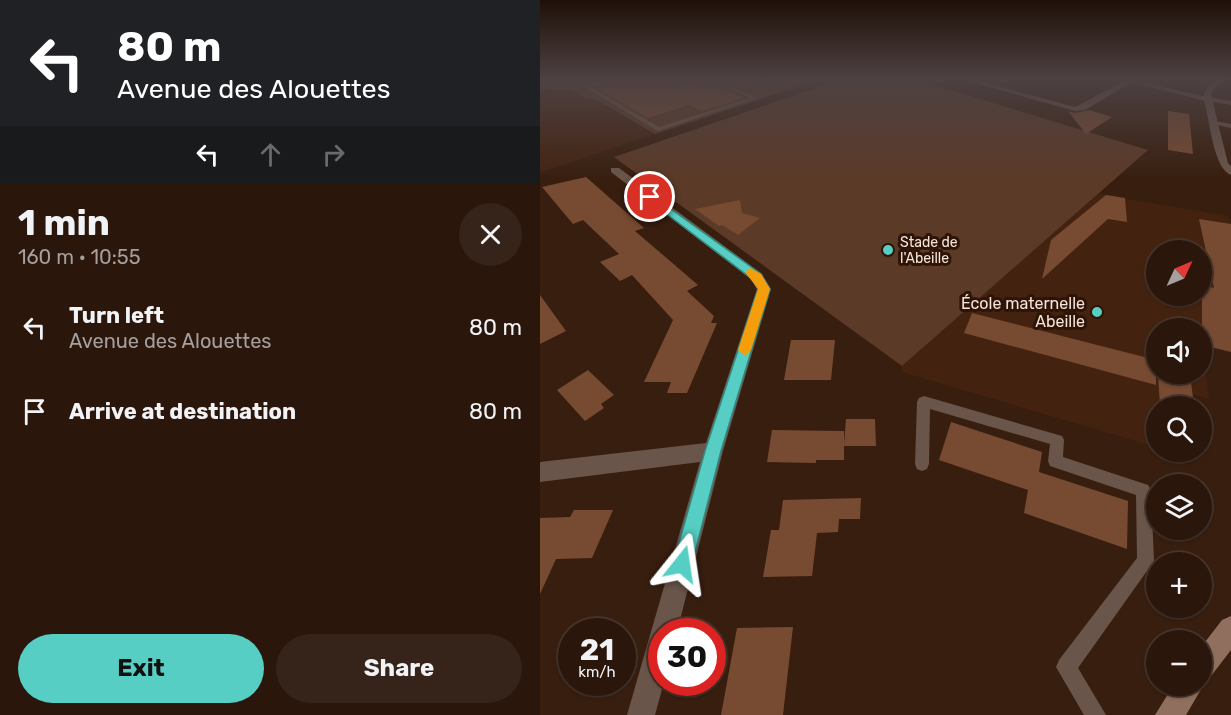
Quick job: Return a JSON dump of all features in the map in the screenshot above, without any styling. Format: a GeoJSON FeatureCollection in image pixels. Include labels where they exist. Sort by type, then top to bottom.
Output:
{"type":"FeatureCollection","features":[{"type":"Feature","properties":{"kind":"main road"},"geometry":{"type":"LineString","coordinates":[[1212,654],[1231,629]]}},
{"type":"Feature","properties":{"kind":"main road"},"geometry":{"type":"LineString","coordinates":[[1169,715],[1182,696]]}},
{"type":"Feature","properties":{"kind":"street"},"geometry":{"type":"LineString","coordinates":[[1211,112],[1223,164],[1231,172]]}},
{"type":"Feature","properties":{"kind":"street"},"geometry":{"type":"LineString","coordinates":[[615,170],[757,277],[764,289],[713,451],[668,618]]}},
{"type":"Feature","properties":{"kind":"street"},"geometry":{"type":"LineString","coordinates":[[540,472],[713,451]]}},
{"type":"Feature","properties":{"kind":"street"},"geometry":{"type":"LineString","coordinates":[[641,715],[648,690]]}},
{"type":"Feature","properties":{"kind":"lane"},"geometry":{"type":"LineString","coordinates":[[630,112],[658,129],[710,112]]}},
{"type":"Feature","properties":{"kind":"lane"},"geometry":{"type":"LineString","coordinates":[[1215,123],[1231,126]]}},
{"type":"Feature","properties":{"kind":"lane"},"geometry":{"type":"LineString","coordinates":[[922,464],[924,402],[1057,440],[1055,461],[1143,490],[1146,561],[1066,667],[1096,715]]}},
{"type":"Feature","properties":{"kind":"shaded area"},"geometry":{"type":"Polygon","coordinates":[[[540,112],[618,112],[655,134],[540,173],[540,112]]]}},
{"type":"Feature","properties":{"kind":"shaded area"},"geometry":{"type":"Polygon","coordinates":[[[618,112],[720,112],[655,134],[618,112]]]}},
{"type":"Feature","properties":{"kind":"shaded area","name":"Stade de l'Abeille"},"geometry":{"type":"Polygon","coordinates":[[[744,112],[1024,112],[1148,150],[902,366],[614,157],[744,112]]]}},
{"type":"Feature","properties":{"kind":"shaded area","name":"École maternelle Abeille"},"geometry":{"type":"Polygon","coordinates":[[[1098,194],[1228,216],[1231,225],[1231,352],[1212,348],[1212,318],[1146,318],[1146,384],[1207,384],[1209,396],[1193,394],[1193,396],[1146,396],[1146,444],[902,372],[902,366],[1098,194]]]}},
{"type":"Feature","properties":{"kind":"building"},"geometry":{"type":"Polygon","coordinates":[[[638,112],[666,112],[648,118],[638,112]]]}},
{"type":"Feature","properties":{"kind":"building"},"geometry":{"type":"Polygon","coordinates":[[[1069,112],[1097,112],[1112,117],[1086,134],[1069,112]]]}},
{"type":"Feature","properties":{"kind":"building"},"geometry":{"type":"Polygon","coordinates":[[[1168,112],[1189,114],[1193,154],[1168,150],[1168,112]]]}},
{"type":"Feature","properties":{"kind":"building"},"geometry":{"type":"Polygon","coordinates":[[[586,177],[644,228],[635,231],[698,285],[687,291],[714,316],[711,323],[717,323],[687,393],[667,393],[671,382],[644,382],[673,320],[632,275],[620,281],[600,262],[619,254],[583,220],[573,224],[542,187],[586,177]]]}},
{"type":"Feature","properties":{"kind":"building"},"geometry":{"type":"Polygon","coordinates":[[[1106,195],[1125,198],[1127,222],[1108,219],[1042,279],[1051,240],[1106,195]]]}},
{"type":"Feature","properties":{"kind":"building"},"geometry":{"type":"Polygon","coordinates":[[[740,200],[742,213],[760,218],[738,235],[722,225],[719,226],[695,209],[740,200]]]}},
{"type":"Feature","properties":{"kind":"building"},"geometry":{"type":"Polygon","coordinates":[[[1199,219],[1231,224],[1231,352],[1212,347],[1212,318],[1202,318],[1202,306],[1212,306],[1212,288],[1214,288],[1212,240],[1204,240],[1199,219]]]}},
{"type":"Feature","properties":{"kind":"building"},"geometry":{"type":"Polygon","coordinates":[[[540,295],[566,331],[540,344],[540,295]]]}},
{"type":"Feature","properties":{"kind":"building"},"geometry":{"type":"Polygon","coordinates":[[[972,313],[1146,357],[1146,382],[964,333],[972,313]]]}},
{"type":"Feature","properties":{"kind":"building"},"geometry":{"type":"Polygon","coordinates":[[[791,340],[835,340],[831,380],[784,380],[791,340]]]}},
{"type":"Feature","properties":{"kind":"building"},"geometry":{"type":"Polygon","coordinates":[[[588,370],[614,395],[601,404],[604,408],[585,421],[557,390],[588,370]]]}},
{"type":"Feature","properties":{"kind":"building"},"geometry":{"type":"Polygon","coordinates":[[[1159,384],[1191,384],[1193,396],[1159,396],[1159,384]]]}},
{"type":"Feature","properties":{"kind":"building"},"geometry":{"type":"Polygon","coordinates":[[[846,419],[875,419],[876,446],[844,446],[844,460],[816,460],[816,463],[767,462],[772,430],[844,431],[844,444],[846,419]]]}},
{"type":"Feature","properties":{"kind":"building"},"geometry":{"type":"Polygon","coordinates":[[[951,422],[1042,452],[1039,472],[1128,501],[1127,549],[1024,513],[1028,490],[939,460],[951,422]]]}},
{"type":"Feature","properties":{"kind":"building"},"geometry":{"type":"Polygon","coordinates":[[[861,498],[860,519],[839,519],[838,532],[817,533],[812,576],[763,577],[771,530],[779,530],[783,500],[861,498]]]}},
{"type":"Feature","properties":{"kind":"building"},"geometry":{"type":"Polygon","coordinates":[[[574,510],[613,510],[592,558],[556,559],[540,594],[540,518],[570,517],[574,510]]]}},
{"type":"Feature","properties":{"kind":"building"},"geometry":{"type":"Polygon","coordinates":[[[793,627],[783,715],[721,715],[737,628],[793,627]]]}},
{"type":"Feature","properties":{"kind":"slow traffic"},"geometry":{"type":"LineString","coordinates":[[745,350],[764,289],[757,277],[750,272]]}},
{"type":"Feature","properties":{"kind":"place","name":"Stade de l'Abeille"},"geometry":{"type":"Point","coordinates":[888,250]}},
{"type":"Feature","properties":{"kind":"place","name":"École maternelle Abeille"},"geometry":{"type":"Point","coordinates":[1097,312]}},
{"type":"Feature","properties":{"kind":"route"},"geometry":{"type":"LineString","coordinates":[[650,197],[757,277],[764,289],[713,451],[682,564]]}}]}
